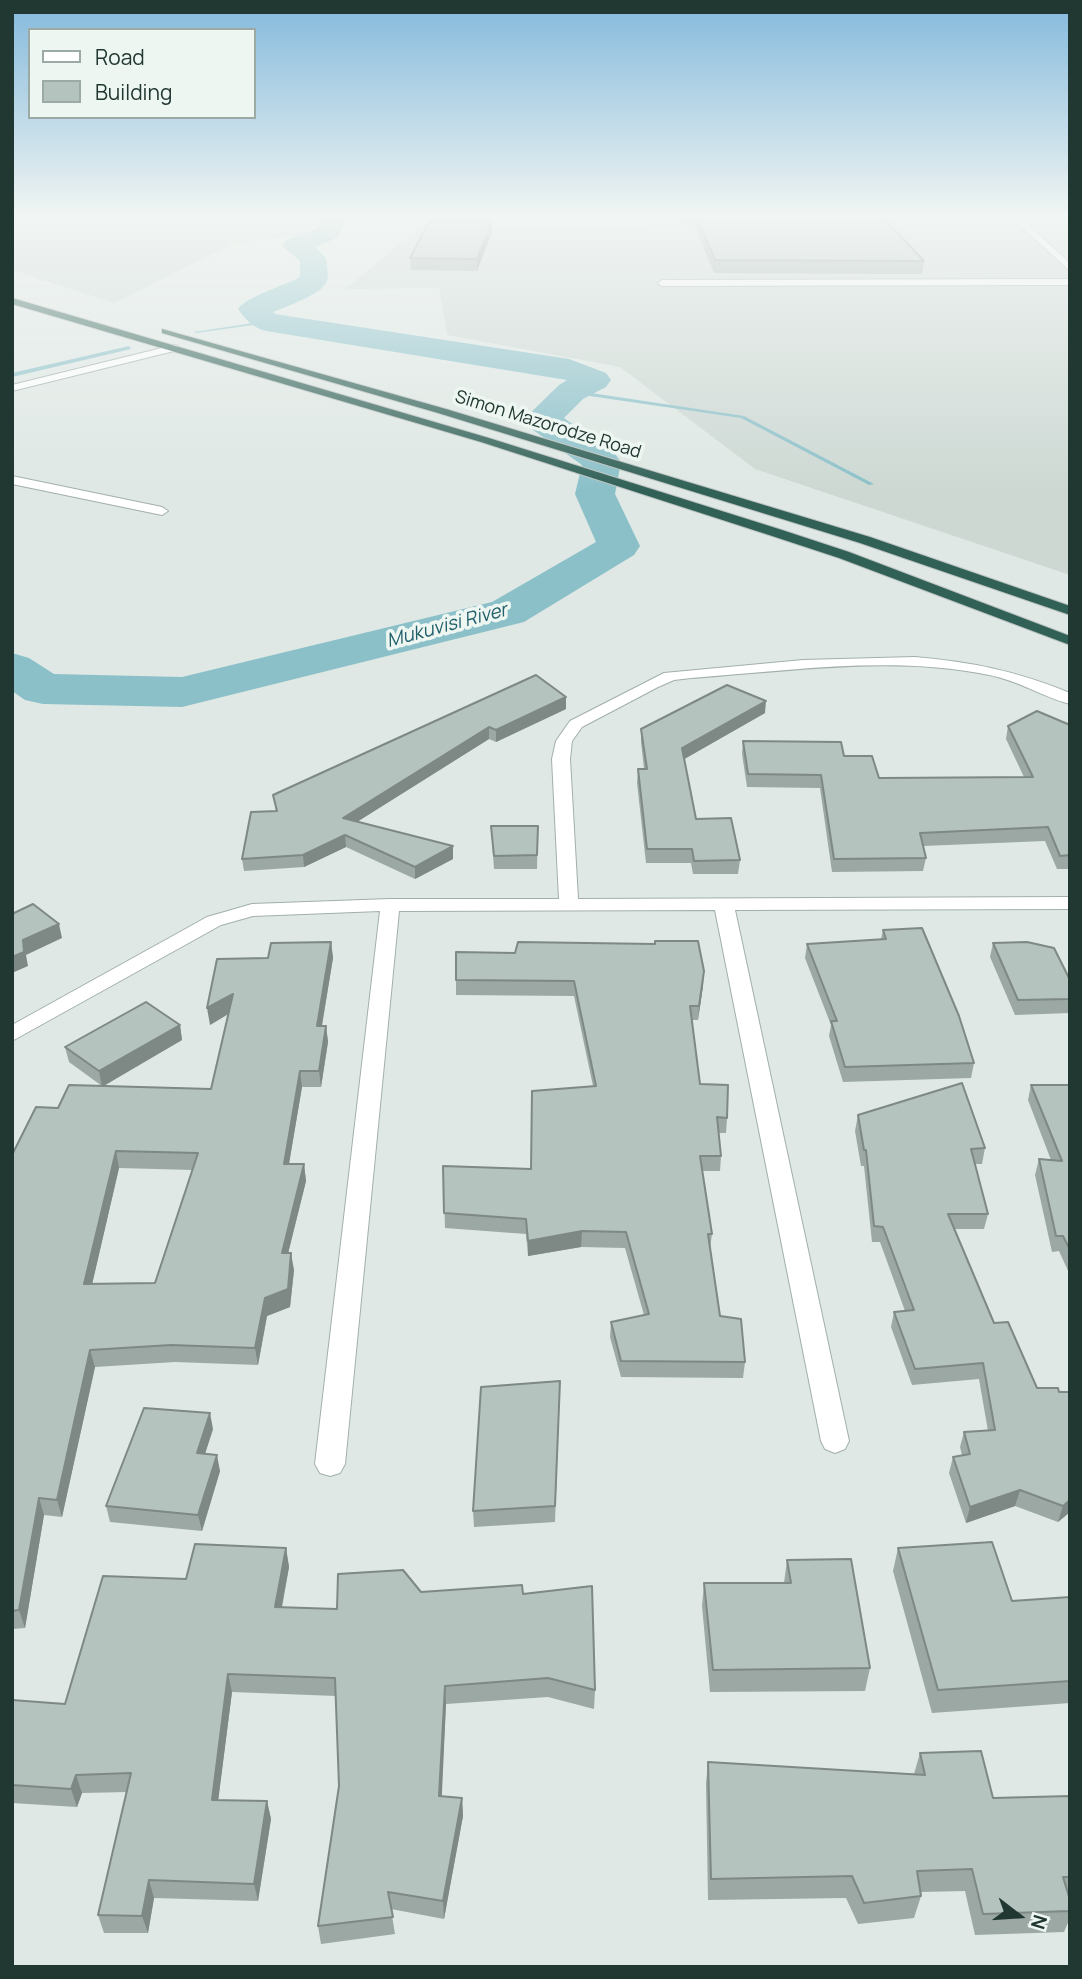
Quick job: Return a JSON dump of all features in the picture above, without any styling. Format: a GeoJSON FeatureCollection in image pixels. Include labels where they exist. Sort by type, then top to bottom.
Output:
{"type":"FeatureCollection","features":[{"type":"Feature","properties":{"kind":"highway","name":"Simon Mazorodze Road"},"geometry":{"type":"LineString","coordinates":[[30,306],[485,440],[844,555],[1070,641]]}},
{"type":"Feature","properties":{"kind":"highway","name":"Simon Mazorodze Road"},"geometry":{"type":"LineString","coordinates":[[156,328],[505,430],[883,546],[1070,611]]}},
{"type":"Feature","properties":{"kind":"street"},"geometry":{"type":"LineString","coordinates":[[12,387],[174,348]]}},
{"type":"Feature","properties":{"kind":"street"},"geometry":{"type":"LineString","coordinates":[[12,480],[162,511]]}},
{"type":"Feature","properties":{"kind":"street"},"geometry":{"type":"LineString","coordinates":[[569,904],[561,759],[564,741],[576,724],[670,676],[788,667],[920,662],[992,671],[1070,699]]}},
{"type":"Feature","properties":{"kind":"street"},"geometry":{"type":"LineString","coordinates":[[12,1034],[214,921],[252,910],[390,905],[1070,903]]}},
{"type":"Feature","properties":{"kind":"street"},"geometry":{"type":"LineString","coordinates":[[330,1464],[390,905]]}},
{"type":"Feature","properties":{"kind":"street"},"geometry":{"type":"LineString","coordinates":[[724,905],[835,1441]]}},
{"type":"Feature","properties":{"kind":"shaded area"},"geometry":{"type":"Polygon","coordinates":[[[442,306],[1070,306],[1070,575],[755,469],[620,367],[447,335],[442,306]]]}},
{"type":"Feature","properties":{"kind":"building"},"geometry":{"type":"Polygon","coordinates":[[[536,675],[566,697],[496,730],[489,727],[343,818],[453,846],[415,867],[345,835],[303,855],[242,859],[251,812],[277,811],[273,795],[536,675]]]}},
{"type":"Feature","properties":{"kind":"building"},"geometry":{"type":"Polygon","coordinates":[[[727,685],[766,701],[682,748],[696,819],[731,818],[740,860],[694,861],[692,849],[647,849],[638,769],[647,769],[641,729],[727,685]]]}},
{"type":"Feature","properties":{"kind":"building"},"geometry":{"type":"Polygon","coordinates":[[[1037,711],[1070,725],[1070,855],[1060,856],[1048,827],[920,833],[926,858],[834,859],[821,775],[748,774],[743,741],[841,742],[844,756],[872,756],[879,778],[1033,777],[1008,726],[1037,711]]]}},
{"type":"Feature","properties":{"kind":"building"},"geometry":{"type":"Polygon","coordinates":[[[491,826],[538,826],[537,855],[494,856],[491,826]]]}},
{"type":"Feature","properties":{"kind":"building"},"geometry":{"type":"Polygon","coordinates":[[[33,904],[59,924],[23,940],[24,952],[12,957],[12,914],[33,904]]]}},
{"type":"Feature","properties":{"kind":"building"},"geometry":{"type":"Polygon","coordinates":[[[922,928],[959,1016],[974,1063],[845,1067],[831,1021],[837,1021],[807,944],[886,939],[883,930],[922,928]]]}},
{"type":"Feature","properties":{"kind":"building"},"geometry":{"type":"Polygon","coordinates":[[[655,941],[698,941],[704,971],[699,1006],[690,1006],[700,1084],[728,1085],[727,1118],[717,1117],[721,1156],[700,1156],[712,1234],[708,1234],[720,1316],[741,1319],[745,1362],[621,1361],[611,1322],[649,1314],[626,1232],[582,1231],[528,1241],[526,1219],[444,1213],[443,1166],[531,1169],[532,1091],[596,1086],[574,981],[456,980],[456,952],[515,953],[518,942],[655,944],[655,941]]]}},
{"type":"Feature","properties":{"kind":"building"},"geometry":{"type":"Polygon","coordinates":[[[331,942],[317,1026],[326,1026],[319,1071],[300,1071],[284,1164],[304,1164],[282,1253],[291,1253],[288,1289],[265,1298],[255,1348],[171,1345],[90,1350],[57,1500],[39,1498],[19,1610],[12,1611],[12,1155],[36,1107],[58,1108],[69,1085],[211,1089],[233,994],[207,1008],[217,959],[268,958],[271,943],[331,942]],[[116,1151],[84,1284],[155,1283],[198,1153],[116,1151]]]}},
{"type":"Feature","properties":{"kind":"building"},"geometry":{"type":"Polygon","coordinates":[[[1027,942],[1054,948],[1070,980],[1070,999],[1018,1000],[993,943],[1027,942]]]}},
{"type":"Feature","properties":{"kind":"building"},"geometry":{"type":"Polygon","coordinates":[[[146,1002],[180,1025],[99,1071],[65,1047],[146,1002]]]}},
{"type":"Feature","properties":{"kind":"building"},"geometry":{"type":"Polygon","coordinates":[[[962,1083],[985,1148],[971,1149],[988,1214],[948,1214],[994,1323],[1008,1322],[1037,1388],[1058,1388],[1059,1392],[1070,1392],[1070,1500],[1063,1506],[1020,1490],[970,1507],[953,1457],[970,1454],[964,1432],[995,1430],[983,1363],[915,1369],[894,1312],[914,1310],[883,1227],[874,1226],[866,1150],[858,1115],[962,1083]]]}},
{"type":"Feature","properties":{"kind":"building"},"geometry":{"type":"Polygon","coordinates":[[[1031,1085],[1070,1085],[1070,1250],[1063,1236],[1056,1236],[1039,1159],[1062,1161],[1031,1085]]]}},
{"type":"Feature","properties":{"kind":"building"},"geometry":{"type":"Polygon","coordinates":[[[560,1381],[555,1506],[473,1511],[481,1387],[560,1381]]]}},
{"type":"Feature","properties":{"kind":"building"},"geometry":{"type":"Polygon","coordinates":[[[144,1408],[210,1413],[197,1453],[217,1455],[198,1515],[106,1506],[144,1408]]]}},
{"type":"Feature","properties":{"kind":"building"},"geometry":{"type":"Polygon","coordinates":[[[992,1542],[1012,1601],[1070,1597],[1070,1681],[938,1690],[898,1548],[992,1542]]]}},
{"type":"Feature","properties":{"kind":"building"},"geometry":{"type":"Polygon","coordinates":[[[195,1544],[286,1548],[275,1607],[337,1609],[338,1574],[403,1570],[421,1592],[522,1585],[523,1594],[592,1586],[595,1690],[548,1678],[445,1686],[439,1796],[462,1798],[443,1901],[388,1892],[393,1917],[318,1926],[339,1786],[335,1678],[228,1674],[212,1800],[267,1801],[254,1884],[149,1880],[142,1916],[98,1915],[131,1773],[76,1775],[71,1789],[12,1785],[12,1700],[65,1704],[103,1576],[186,1579],[195,1544]]]}},
{"type":"Feature","properties":{"kind":"building"},"geometry":{"type":"Polygon","coordinates":[[[851,1559],[870,1668],[713,1670],[704,1583],[791,1583],[787,1560],[851,1559]]]}},
{"type":"Feature","properties":{"kind":"building"},"geometry":{"type":"Polygon","coordinates":[[[981,1751],[993,1798],[1070,1796],[1070,1877],[1063,1877],[1070,1900],[1070,1911],[983,1914],[972,1869],[917,1871],[921,1896],[864,1903],[852,1876],[711,1879],[708,1762],[925,1775],[920,1753],[981,1751]]]}},
{"type":"Feature","properties":{"kind":"waterway","name":"Mukuvisi River"},"geometry":{"type":"LineString","coordinates":[[12,668],[43,689],[182,692],[508,612],[619,546],[595,494],[602,462],[542,419],[571,392],[594,380],[569,369],[266,322],[253,309],[260,306]]}},
{"type":"Feature","properties":{"kind":"waterway"},"geometry":{"type":"LineString","coordinates":[[196,332],[266,322]]}},
{"type":"Feature","properties":{"kind":"waterway"},"geometry":{"type":"LineString","coordinates":[[12,375],[129,348]]}},
{"type":"Feature","properties":{"kind":"waterway"},"geometry":{"type":"LineString","coordinates":[[571,392],[742,417],[871,484]]}}]}
